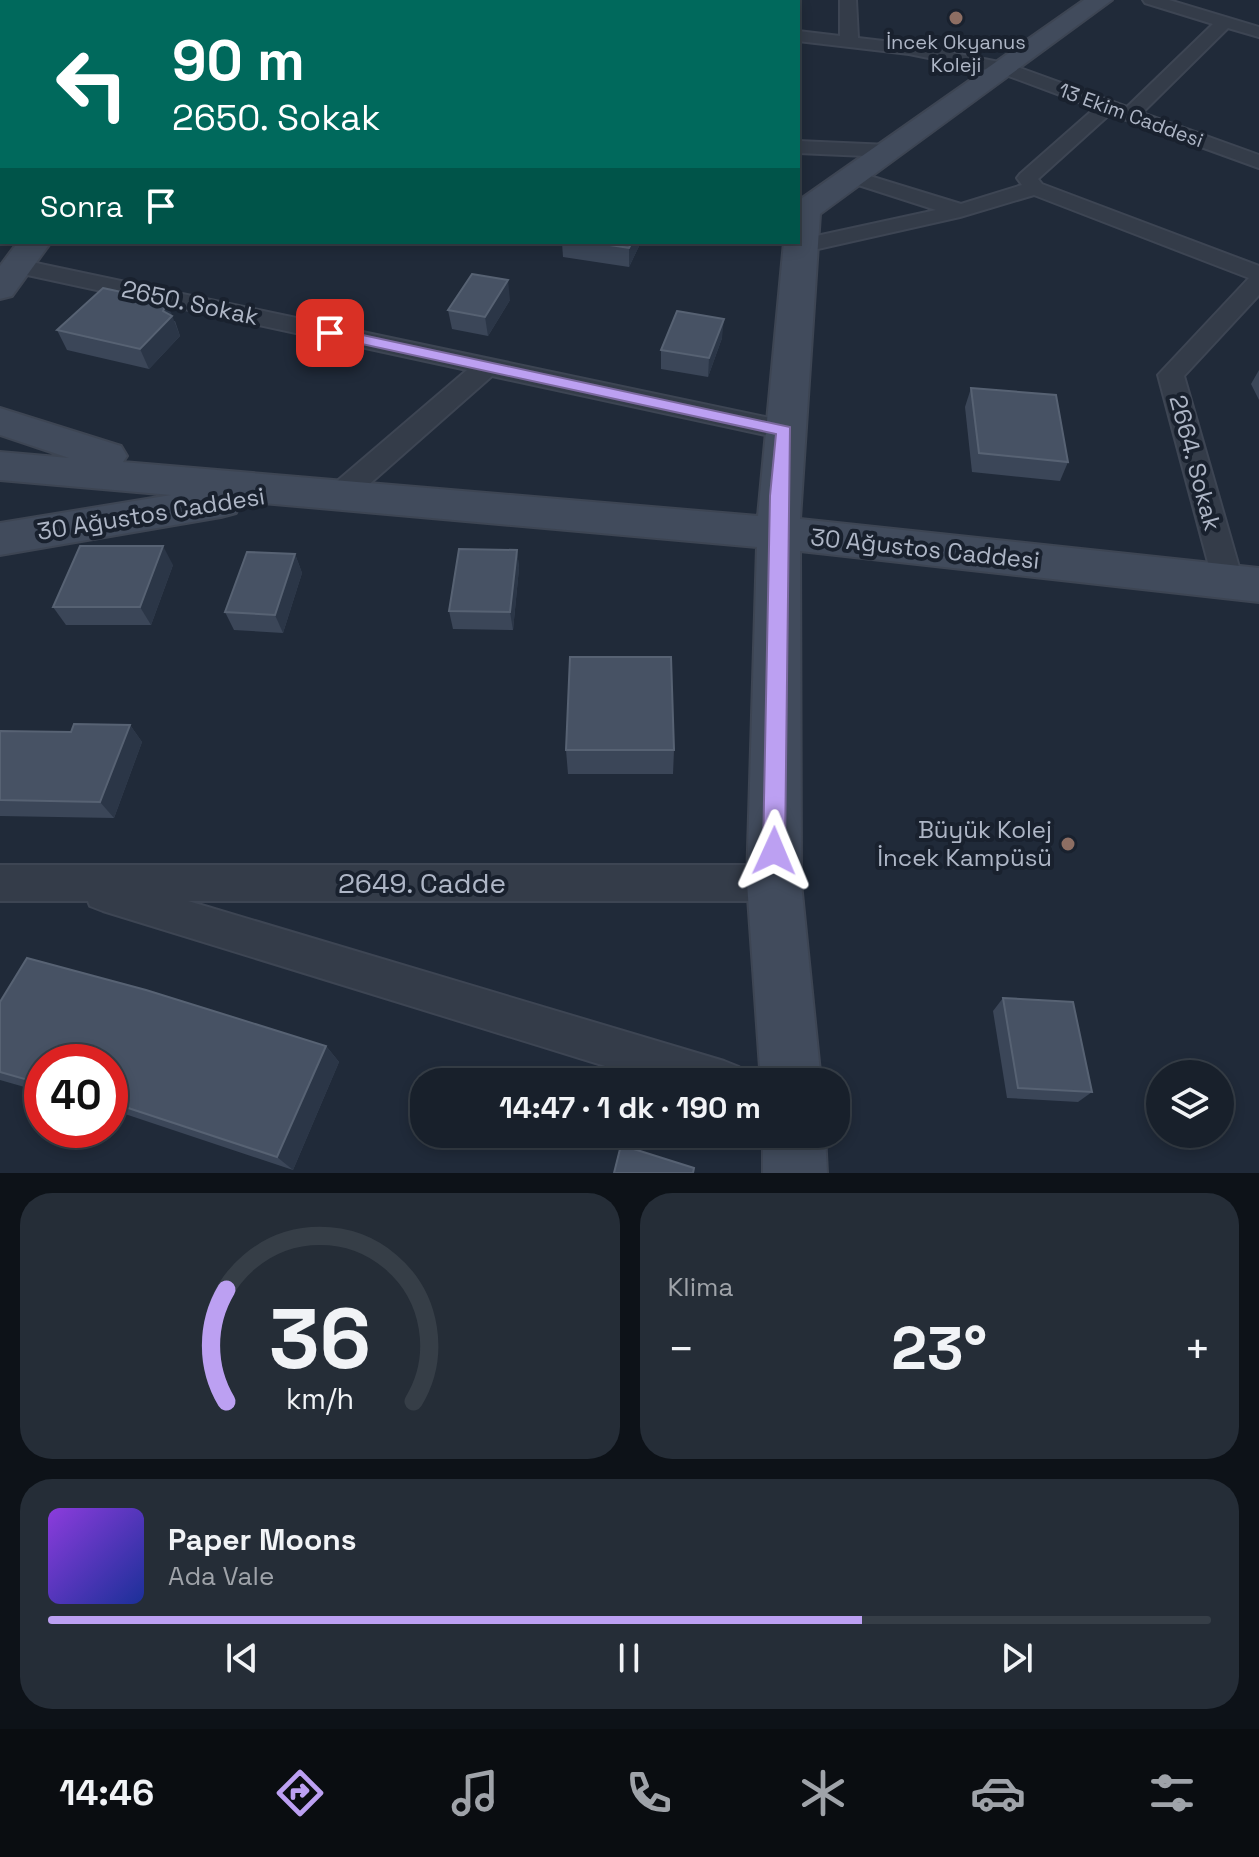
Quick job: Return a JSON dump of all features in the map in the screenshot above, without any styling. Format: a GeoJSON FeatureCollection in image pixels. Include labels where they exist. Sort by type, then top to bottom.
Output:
{"type":"FeatureCollection","features":[{"type":"Feature","properties":{"kind":"street"},"geometry":{"type":"LineString","coordinates":[[848,0],[849,40]]}},
{"type":"Feature","properties":{"kind":"street"},"geometry":{"type":"LineString","coordinates":[[801,222],[853,177],[1100,0]]}},
{"type":"Feature","properties":{"kind":"street"},"geometry":{"type":"LineString","coordinates":[[1151,0],[1259,32]]}},
{"type":"Feature","properties":{"kind":"street"},"geometry":{"type":"LineString","coordinates":[[1129,115],[1225,22]]}},
{"type":"Feature","properties":{"kind":"street","name":"13 Ekim Caddesi"},"geometry":{"type":"LineString","coordinates":[[800,36],[909,49],[1003,68],[1259,162]]}},
{"type":"Feature","properties":{"kind":"street"},"geometry":{"type":"LineString","coordinates":[[1107,107],[1027,178],[1035,188],[1259,274]]}},
{"type":"Feature","properties":{"kind":"street"},"geometry":{"type":"LineString","coordinates":[[800,147],[889,151]]}},
{"type":"Feature","properties":{"kind":"street"},"geometry":{"type":"LineString","coordinates":[[853,177],[960,211]]}},
{"type":"Feature","properties":{"kind":"street"},"geometry":{"type":"LineString","coordinates":[[801,222],[960,211],[1035,188]]}},
{"type":"Feature","properties":{"kind":"street"},"geometry":{"type":"LineString","coordinates":[[790,1068],[774,883],[779,533],[799,244]]}},
{"type":"Feature","properties":{"kind":"street","name":"2650. Sokak"},"geometry":{"type":"LineString","coordinates":[[18,266],[784,430]]}},
{"type":"Feature","properties":{"kind":"street","name":"2664. Sokak"},"geometry":{"type":"LineString","coordinates":[[1244,583],[1171,375],[1259,281]]}},
{"type":"Feature","properties":{"kind":"street"},"geometry":{"type":"LineString","coordinates":[[321,493],[486,367]]}},
{"type":"Feature","properties":{"kind":"street"},"geometry":{"type":"LineString","coordinates":[[0,421],[194,482]]}},
{"type":"Feature","properties":{"kind":"street","name":"30 Ağustos Caddesi"},"geometry":{"type":"LineString","coordinates":[[0,466],[779,533],[1244,583]]}},
{"type":"Feature","properties":{"kind":"street","name":"30 Ağustos Caddesi"},"geometry":{"type":"LineString","coordinates":[[0,539],[136,514],[321,493]]}},
{"type":"Feature","properties":{"kind":"street","name":"2649. Cadde"},"geometry":{"type":"LineString","coordinates":[[0,883],[774,883]]}},
{"type":"Feature","properties":{"kind":"street","name":"2649. Cadde"},"geometry":{"type":"LineString","coordinates":[[70,883],[678,1068]]}},
{"type":"Feature","properties":{"kind":"street"},"geometry":{"type":"LineString","coordinates":[[794,1148],[795,1173]]}},
{"type":"Feature","properties":{"kind":"building"},"geometry":{"type":"Polygon","coordinates":[[[603,244],[631,244],[629,248],[603,244]]]}},
{"type":"Feature","properties":{"kind":"building"},"geometry":{"type":"Polygon","coordinates":[[[472,274],[508,280],[485,317],[448,310],[472,274]]]}},
{"type":"Feature","properties":{"kind":"building"},"geometry":{"type":"Polygon","coordinates":[[[103,288],[167,302],[163,311],[172,316],[140,349],[57,330],[103,288]]]}},
{"type":"Feature","properties":{"kind":"building"},"geometry":{"type":"Polygon","coordinates":[[[677,311],[724,319],[709,358],[661,350],[677,311]]]}},
{"type":"Feature","properties":{"kind":"building"},"geometry":{"type":"Polygon","coordinates":[[[971,388],[1056,395],[1068,462],[979,453],[971,388]]]}},
{"type":"Feature","properties":{"kind":"building"},"geometry":{"type":"Polygon","coordinates":[[[80,546],[163,546],[140,607],[53,607],[80,546]]]}},
{"type":"Feature","properties":{"kind":"building"},"geometry":{"type":"Polygon","coordinates":[[[459,549],[517,550],[510,612],[449,611],[459,549]]]}},
{"type":"Feature","properties":{"kind":"building"},"geometry":{"type":"Polygon","coordinates":[[[247,552],[295,554],[275,615],[225,612],[247,552]]]}},
{"type":"Feature","properties":{"kind":"building"},"geometry":{"type":"Polygon","coordinates":[[[570,657],[671,657],[674,750],[566,750],[570,657]]]}},
{"type":"Feature","properties":{"kind":"building"},"geometry":{"type":"Polygon","coordinates":[[[74,724],[130,725],[100,802],[0,800],[0,731],[71,732],[74,724]]]}},
{"type":"Feature","properties":{"kind":"building"},"geometry":{"type":"Polygon","coordinates":[[[27,958],[146,990],[326,1046],[277,1157],[128,1108],[128,1044],[24,1044],[24,1079],[0,1072],[0,1002],[27,958]]]}},
{"type":"Feature","properties":{"kind":"building"},"geometry":{"type":"Polygon","coordinates":[[[1003,998],[1073,1002],[1092,1092],[1018,1088],[1003,998]]]}},
{"type":"Feature","properties":{"kind":"building"},"geometry":{"type":"Polygon","coordinates":[[[620,1148],[631,1148],[694,1168],[693,1173],[614,1173],[620,1148]]]}},
{"type":"Feature","properties":{"kind":"place","name":"İncek Okyanus Koleji"},"geometry":{"type":"Point","coordinates":[956,18]}},
{"type":"Feature","properties":{"kind":"place","name":"Büyük Kolej İncek Kampüsü"},"geometry":{"type":"Point","coordinates":[1068,844]}},
{"type":"Feature","properties":{"kind":"route"},"geometry":{"type":"LineString","coordinates":[[330,333],[784,430],[779,496],[774,851]]}}]}
